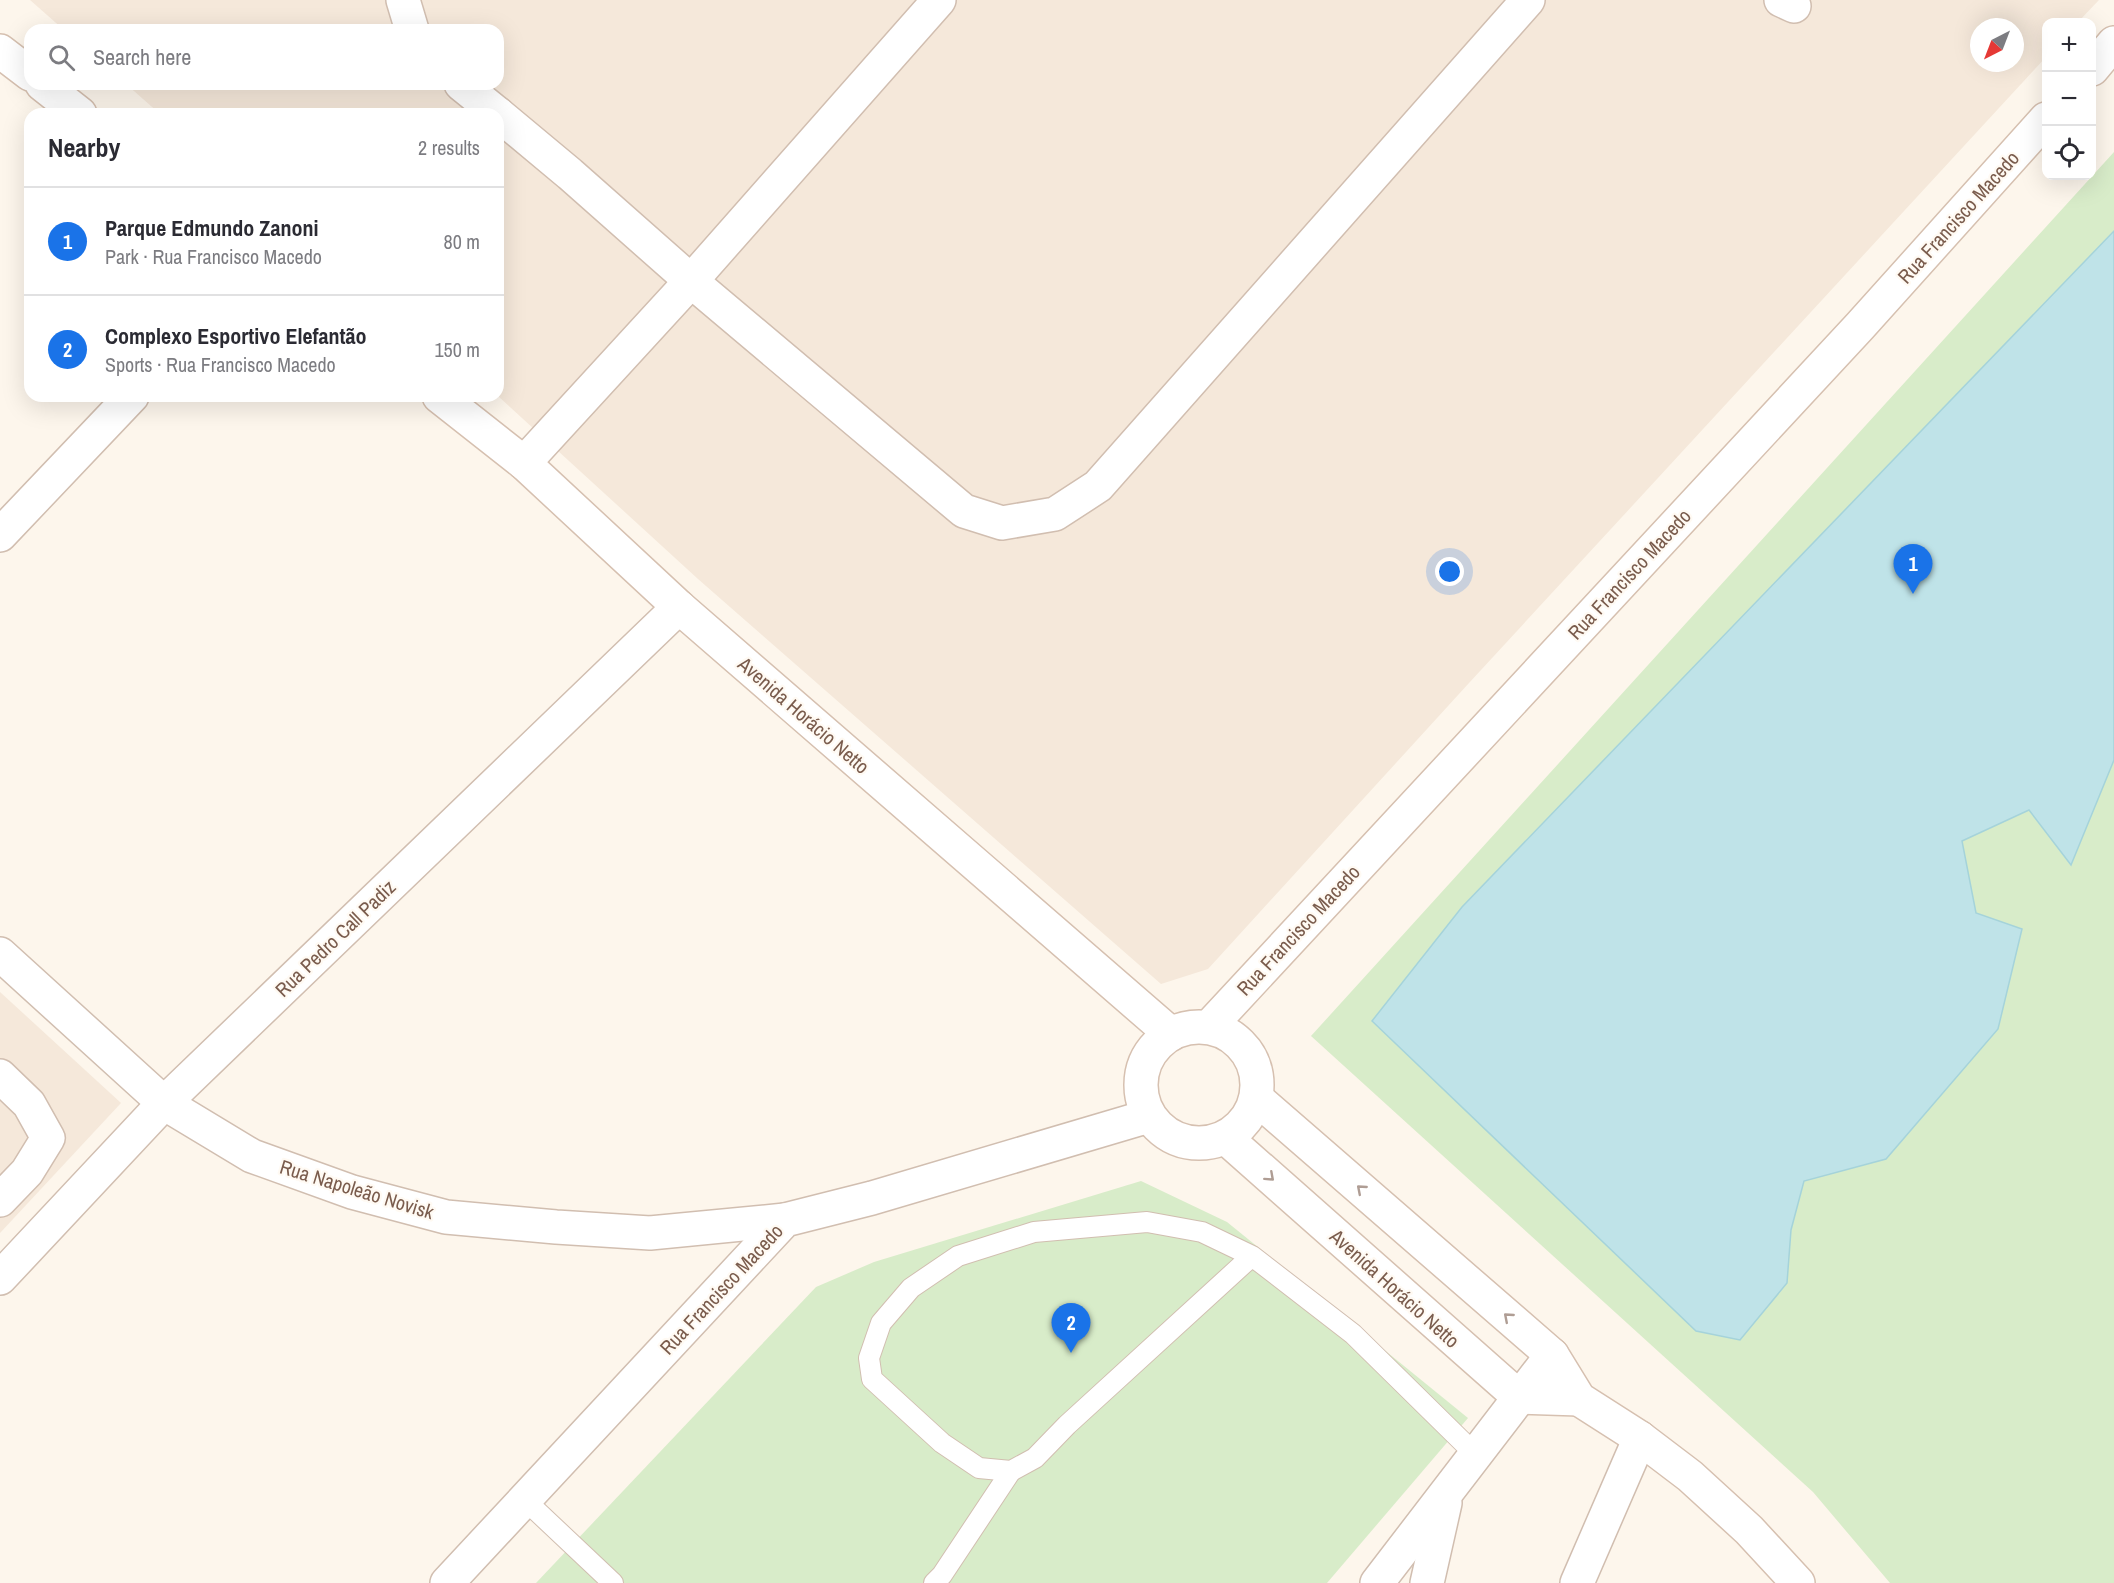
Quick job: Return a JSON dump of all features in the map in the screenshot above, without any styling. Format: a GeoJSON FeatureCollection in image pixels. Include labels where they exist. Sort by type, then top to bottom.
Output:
{"type":"FeatureCollection","features":[{"type":"Feature","properties":{"kind":"street"},"geometry":{"type":"LineString","coordinates":[[403,0],[410,24]]}},
{"type":"Feature","properties":{"kind":"street"},"geometry":{"type":"LineString","coordinates":[[524,463],[691,281],[939,0]]}},
{"type":"Feature","properties":{"kind":"street"},"geometry":{"type":"LineString","coordinates":[[504,119],[691,281],[964,511],[1002,523],[1055,514],[1098,486],[1528,0]]}},
{"type":"Feature","properties":{"kind":"street"},"geometry":{"type":"LineString","coordinates":[[2096,63],[2114,43]]}},
{"type":"Feature","properties":{"kind":"street"},"geometry":{"type":"LineString","coordinates":[[0,51],[24,69]]}},
{"type":"Feature","properties":{"kind":"street"},"geometry":{"type":"LineString","coordinates":[[50,90],[72,108]]}},
{"type":"Feature","properties":{"kind":"street"},"geometry":{"type":"LineString","coordinates":[[469,90],[491,108]]}},
{"type":"Feature","properties":{"kind":"street","name":"Rua Francisco Macedo"},"geometry":{"type":"LineString","coordinates":[[1209,1028],[1860,326],[2042,123]]}},
{"type":"Feature","properties":{"kind":"street"},"geometry":{"type":"LineString","coordinates":[[0,535],[126,402]]}},
{"type":"Feature","properties":{"kind":"street","name":"Avenida Horácio Netto"},"geometry":{"type":"LineString","coordinates":[[447,402],[524,463],[679,607],[1172,1034]]}},
{"type":"Feature","properties":{"kind":"street","name":"Rua Pedro Call Padiz"},"geometry":{"type":"LineString","coordinates":[[0,1278],[164,1103],[679,607]]}},
{"type":"Feature","properties":{"kind":"street","name":"Rua Napoleão Novisk"},"geometry":{"type":"LineString","coordinates":[[0,954],[164,1103],[252,1156],[352,1192],[446,1217],[556,1227],[650,1233],[785,1220]]}},
{"type":"Feature","properties":{"kind":"street"},"geometry":{"type":"LineString","coordinates":[[1190,1027],[1209,1028],[1227,1034],[1242,1045],[1252,1061],[1258,1080],[1256,1098],[1250,1115],[1226,1138],[1205,1144],[1183,1142],[1164,1132],[1149,1116],[1142,1099],[1141,1080],[1146,1060],[1156,1045],[1172,1034],[1190,1027]]}},
{"type":"Feature","properties":{"kind":"street"},"geometry":{"type":"LineString","coordinates":[[0,1076],[29,1104],[48,1138],[27,1172],[0,1200]]}},
{"type":"Feature","properties":{"kind":"street"},"geometry":{"type":"LineString","coordinates":[[1256,1098],[1552,1355],[1579,1399],[1640,1438],[1690,1476],[1749,1530],[1798,1583]]}},
{"type":"Feature","properties":{"kind":"street","name":"Rua Francisco Macedo"},"geometry":{"type":"LineString","coordinates":[[447,1583],[785,1220],[872,1198],[1149,1116]]}},
{"type":"Feature","properties":{"kind":"street","name":"Avenida Horácio Netto"},"geometry":{"type":"LineString","coordinates":[[1226,1138],[1519,1397]]}},
{"type":"Feature","properties":{"kind":"street"},"geometry":{"type":"LineString","coordinates":[[1377,1583],[1552,1355]]}},
{"type":"Feature","properties":{"kind":"street"},"geometry":{"type":"LineString","coordinates":[[1519,1397],[1579,1399]]}},
{"type":"Feature","properties":{"kind":"street"},"geometry":{"type":"LineString","coordinates":[[1577,1583],[1640,1438]]}},
{"type":"Feature","properties":{"kind":"street"},"geometry":{"type":"LineString","coordinates":[[1427,1583],[1446,1495]]}},
{"type":"Feature","properties":{"kind":"lane"},"geometry":{"type":"LineString","coordinates":[[1011,1471],[979,1468],[942,1443],[872,1379],[869,1358],[881,1323],[911,1288],[958,1257],[1034,1232],[1147,1222],[1202,1232],[1252,1256],[1353,1334],[1475,1454]]}},
{"type":"Feature","properties":{"kind":"lane"},"geometry":{"type":"LineString","coordinates":[[934,1583],[942,1575],[1011,1471],[1035,1458],[1067,1425],[1252,1256]]}},
{"type":"Feature","properties":{"kind":"lane"},"geometry":{"type":"LineString","coordinates":[[525,1500],[614,1583]]}},
{"type":"Feature","properties":{"kind":"shaded area"},"geometry":{"type":"Polygon","coordinates":[[[30,0],[2099,0],[2082,18],[2042,18],[2042,61],[1208,969],[1161,984],[698,579],[504,401],[504,108],[153,108],[133,90],[504,90],[504,24],[57,24],[30,0]]]}},
{"type":"Feature","properties":{"kind":"shaded area"},"geometry":{"type":"Polygon","coordinates":[[[0,992],[121,1103],[0,1233],[0,992]]]}},
{"type":"Feature","properties":{"kind":"green space"},"geometry":{"type":"Polygon","coordinates":[[[2114,152],[2114,1583],[1890,1583],[1813,1492],[1311,1036],[2089,180],[2096,180],[2096,172],[2114,152]]]}},
{"type":"Feature","properties":{"kind":"green space"},"geometry":{"type":"Polygon","coordinates":[[[1141,1181],[1227,1222],[1468,1418],[1327,1583],[536,1583],[816,1287],[874,1262],[1141,1181]]]}},
{"type":"Feature","properties":{"kind":"water"},"geometry":{"type":"Polygon","coordinates":[[[2114,231],[2114,760],[2071,865],[2029,810],[1962,841],[1976,913],[2022,929],[1998,1029],[1886,1159],[1804,1181],[1791,1230],[1787,1283],[1740,1340],[1696,1331],[1372,1021],[1462,907],[2114,231]]]}},
{"type":"Feature","properties":{"kind":"place","name":"Parque Edmundo Zanoni"},"geometry":{"type":"Point","coordinates":[1913,594]}},
{"type":"Feature","properties":{"kind":"place","name":"Complexo Esportivo Elefantão"},"geometry":{"type":"Point","coordinates":[1071,1353]}}]}
